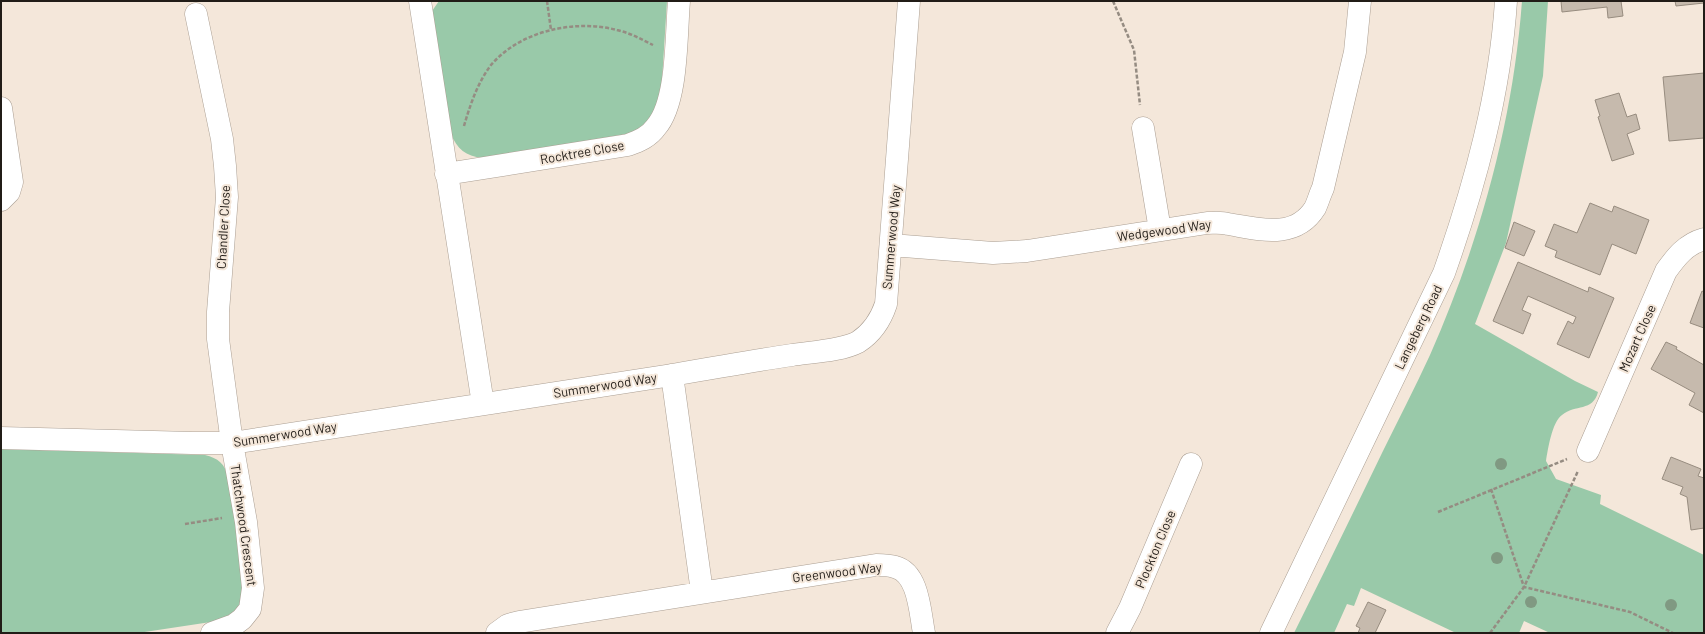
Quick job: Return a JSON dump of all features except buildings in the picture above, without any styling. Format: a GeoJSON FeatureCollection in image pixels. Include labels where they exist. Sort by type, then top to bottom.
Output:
{"type":"FeatureCollection","features":[{"type":"Feature","properties":{"kind":"street"},"geometry":{"type":"LineString","coordinates":[[420,1],[483,404]]}},
{"type":"Feature","properties":{"kind":"street","name":"Rocktree Close"},"geometry":{"type":"LineString","coordinates":[[446,174],[628,145],[645,138],[657,127],[670,100],[679,1]]}},
{"type":"Feature","properties":{"kind":"street","name":"Summerwood Way"},"geometry":{"type":"LineString","coordinates":[[1,438],[232,443],[672,375],[739,363],[834,349],[856,343],[873,329],[884,312],[886,304],[909,1]]}},
{"type":"Feature","properties":{"kind":"street","name":"Wedgewood Way"},"geometry":{"type":"LineString","coordinates":[[891,245],[993,253],[1027,251],[1207,223],[1226,223],[1266,231],[1279,230],[1299,223],[1309,216],[1316,207],[1323,188],[1355,52],[1360,1]]}},
{"type":"Feature","properties":{"kind":"street","name":"Langeberg Road"},"geometry":{"type":"LineString","coordinates":[[1271,633],[1444,272],[1462,221],[1489,115],[1498,66],[1506,1]]}},
{"type":"Feature","properties":{"kind":"street","name":"Chandler Close"},"geometry":{"type":"LineString","coordinates":[[196,14],[222,139],[226,189],[218,312],[218,339],[232,443]]}},
{"type":"Feature","properties":{"kind":"street"},"geometry":{"type":"LineString","coordinates":[[1,108],[12,182],[9,192],[1,200]]}},
{"type":"Feature","properties":{"kind":"street"},"geometry":{"type":"LineString","coordinates":[[1143,128],[1160,230]]}},
{"type":"Feature","properties":{"kind":"street","name":"Mozart Close"},"geometry":{"type":"LineString","coordinates":[[1588,451],[1666,271],[1677,256],[1688,246],[1704,239]]}},
{"type":"Feature","properties":{"kind":"street"},"geometry":{"type":"LineString","coordinates":[[672,375],[702,592]]}},
{"type":"Feature","properties":{"kind":"street","name":"Thatchwood Crescent"},"geometry":{"type":"LineString","coordinates":[[212,633],[222,631],[238,622],[250,609],[252,600],[253,574],[232,443]]}},
{"type":"Feature","properties":{"kind":"street","name":"Plockton Close"},"geometry":{"type":"LineString","coordinates":[[1117,633],[1130,608],[1191,464]]}},
{"type":"Feature","properties":{"kind":"street","name":"Greenwood Way"},"geometry":{"type":"LineString","coordinates":[[497,633],[508,625],[519,622],[876,565],[896,567],[910,577],[917,594],[924,633]]}},
{"type":"Feature","properties":{"kind":"path"},"geometry":{"type":"LineString","coordinates":[[547,1],[551,30]]}},
{"type":"Feature","properties":{"kind":"path"},"geometry":{"type":"LineString","coordinates":[[1113,1],[1134,50],[1143,128]]}},
{"type":"Feature","properties":{"kind":"path"},"geometry":{"type":"LineString","coordinates":[[463,132],[474,97],[491,66],[512,46],[551,30],[594,26],[616,30],[637,36],[656,46],[674,59]]}},
{"type":"Feature","properties":{"kind":"path"},"geometry":{"type":"LineString","coordinates":[[1438,512],[1491,489],[1588,451]]}},
{"type":"Feature","properties":{"kind":"path"},"geometry":{"type":"LineString","coordinates":[[1490,633],[1524,587],[1588,451]]}},
{"type":"Feature","properties":{"kind":"path"},"geometry":{"type":"LineString","coordinates":[[1491,489],[1524,587]]}},
{"type":"Feature","properties":{"kind":"path"},"geometry":{"type":"LineString","coordinates":[[185,524],[244,514]]}},
{"type":"Feature","properties":{"kind":"path"},"geometry":{"type":"LineString","coordinates":[[1524,587],[1630,612],[1673,633]]}},
{"type":"Feature","properties":{"kind":"green space"},"geometry":{"type":"Polygon","coordinates":[[[439,1],[667,1],[661,97],[649,123],[633,133],[482,158],[471,156],[459,148],[451,134],[432,11],[439,1]]]}},
{"type":"Feature","properties":{"kind":"green space"},"geometry":{"type":"Polygon","coordinates":[[[1522,1],[1548,1],[1543,76],[1506,243],[1475,324],[1575,381],[1598,392],[1596,398],[1588,405],[1567,412],[1559,418],[1553,429],[1546,461],[1556,479],[1601,495],[1600,504],[1704,555],[1704,633],[1550,633],[1524,621],[1519,633],[1456,633],[1361,588],[1354,606],[1347,604],[1334,633],[1294,633],[1430,355],[1464,270],[1491,182],[1502,137],[1511,92],[1522,1]]]}},
{"type":"Feature","properties":{"kind":"green space"},"geometry":{"type":"Polygon","coordinates":[[[1,449],[205,455],[214,458],[223,465],[228,477],[246,591],[244,604],[224,620],[138,633],[1,633],[1,449]]]}}]}
